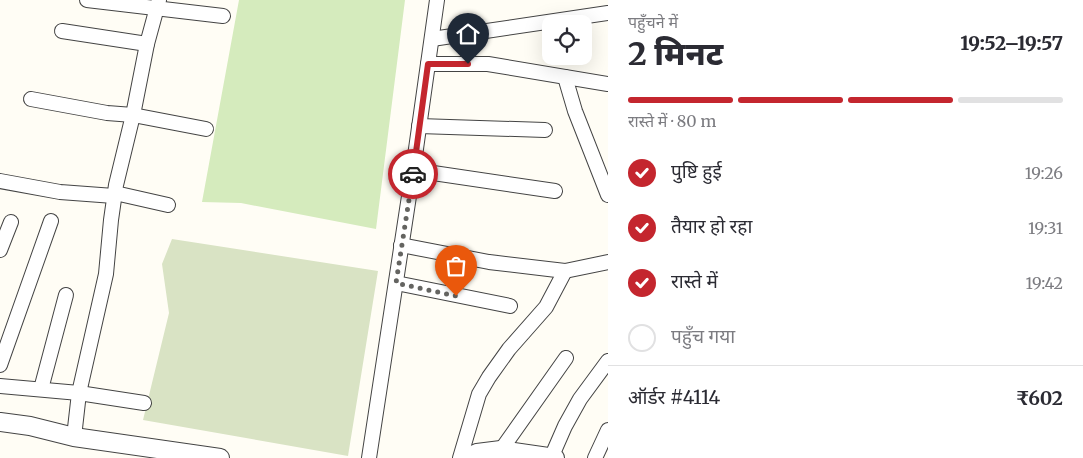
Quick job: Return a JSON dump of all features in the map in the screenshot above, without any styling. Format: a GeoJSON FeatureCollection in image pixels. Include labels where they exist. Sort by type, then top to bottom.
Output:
{"type":"FeatureCollection","features":[{"type":"Feature","properties":{"kind":"street"},"geometry":{"type":"LineString","coordinates":[[87,0],[158,4],[223,16]]}},
{"type":"Feature","properties":{"kind":"street"},"geometry":{"type":"LineString","coordinates":[[369,458],[437,0]]}},
{"type":"Feature","properties":{"kind":"street"},"geometry":{"type":"LineString","coordinates":[[74,437],[79,393],[106,274],[115,195],[134,115],[147,44],[158,4]]}},
{"type":"Feature","properties":{"kind":"street"},"geometry":{"type":"LineString","coordinates":[[432,39],[608,13]]}},
{"type":"Feature","properties":{"kind":"street"},"geometry":{"type":"LineString","coordinates":[[62,31],[147,44]]}},
{"type":"Feature","properties":{"kind":"street"},"geometry":{"type":"LineString","coordinates":[[428,64],[488,64],[608,84]]}},
{"type":"Feature","properties":{"kind":"street"},"geometry":{"type":"LineString","coordinates":[[565,77],[575,111],[608,195]]}},
{"type":"Feature","properties":{"kind":"street"},"geometry":{"type":"LineString","coordinates":[[31,99],[108,113],[134,115],[206,129]]}},
{"type":"Feature","properties":{"kind":"street"},"geometry":{"type":"LineString","coordinates":[[419,126],[545,130]]}},
{"type":"Feature","properties":{"kind":"street"},"geometry":{"type":"LineString","coordinates":[[413,170],[555,191]]}},
{"type":"Feature","properties":{"kind":"street"},"geometry":{"type":"LineString","coordinates":[[0,181],[60,192],[115,195],[168,205]]}},
{"type":"Feature","properties":{"kind":"street"},"geometry":{"type":"LineString","coordinates":[[0,365],[51,221]]}},
{"type":"Feature","properties":{"kind":"street"},"geometry":{"type":"LineString","coordinates":[[0,250],[11,222]]}},
{"type":"Feature","properties":{"kind":"street"},"geometry":{"type":"LineString","coordinates":[[402,245],[489,262],[565,271],[608,262]]}},
{"type":"Feature","properties":{"kind":"street"},"geometry":{"type":"LineString","coordinates":[[460,458],[479,394],[509,349],[546,307],[565,271]]}},
{"type":"Feature","properties":{"kind":"street"},"geometry":{"type":"LineString","coordinates":[[396,283],[510,306]]}},
{"type":"Feature","properties":{"kind":"street"},"geometry":{"type":"LineString","coordinates":[[41,389],[66,295]]}},
{"type":"Feature","properties":{"kind":"street"},"geometry":{"type":"LineString","coordinates":[[501,450],[566,358]]}},
{"type":"Feature","properties":{"kind":"street"},"geometry":{"type":"LineString","coordinates":[[465,458],[477,453],[501,450],[553,458],[580,399],[608,361]]}},
{"type":"Feature","properties":{"kind":"street"},"geometry":{"type":"LineString","coordinates":[[0,386],[79,393],[144,403]]}},
{"type":"Feature","properties":{"kind":"street"},"geometry":{"type":"LineString","coordinates":[[0,422],[30,426],[74,437],[220,458]]}},
{"type":"Feature","properties":{"kind":"street"},"geometry":{"type":"LineString","coordinates":[[595,458],[608,430]]}},
{"type":"Feature","properties":{"kind":"green space"},"geometry":{"type":"Polygon","coordinates":[[[239,0],[405,0],[376,229],[241,203],[202,202],[239,0]]]}},
{"type":"Feature","properties":{"kind":"green space"},"geometry":{"type":"Polygon","coordinates":[[[172,239],[378,271],[348,456],[143,420],[169,313],[162,264],[172,239]]]}},
{"type":"Feature","properties":{"kind":"way so far"},"geometry":{"type":"LineString","coordinates":[[413,174],[396,283],[456,296]]}},
{"type":"Feature","properties":{"kind":"route"},"geometry":{"type":"LineString","coordinates":[[413,174],[428,64],[468,64]]}}]}
